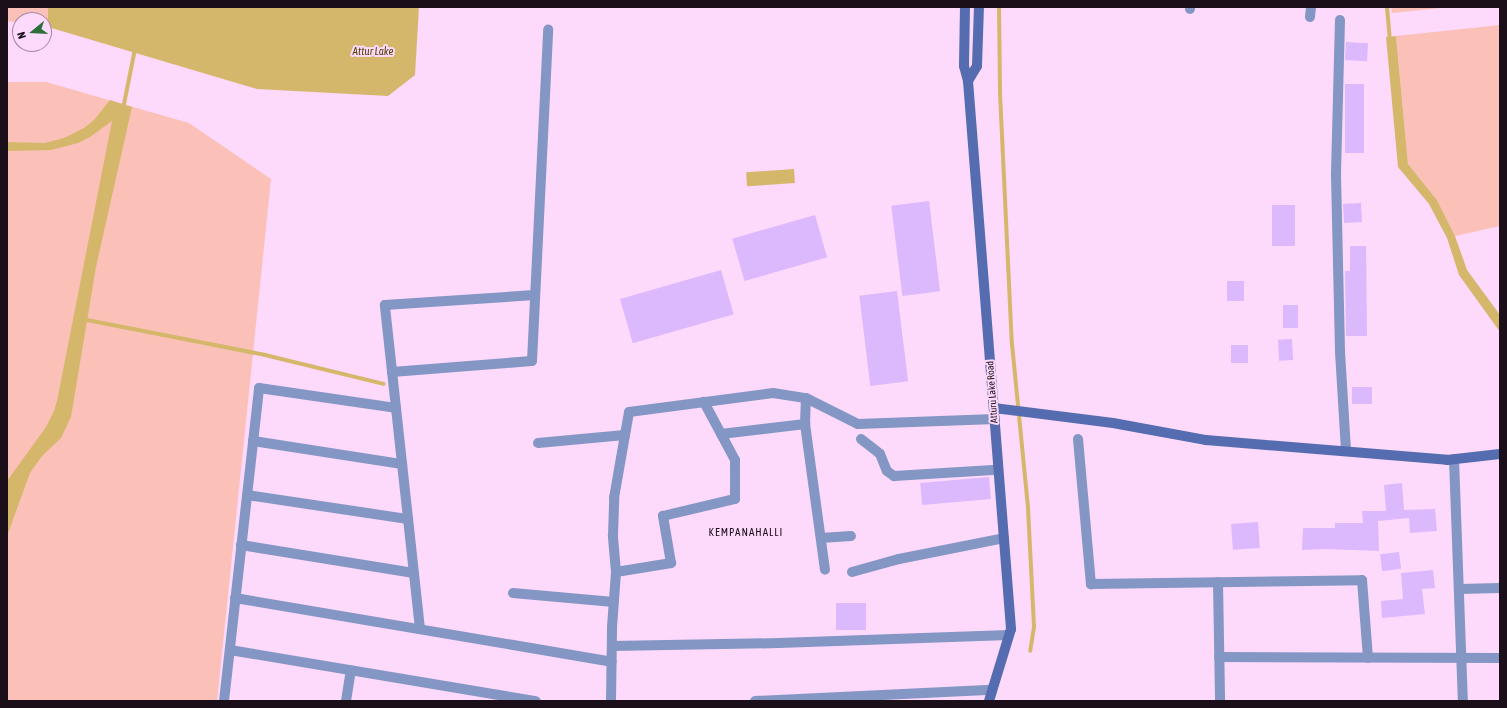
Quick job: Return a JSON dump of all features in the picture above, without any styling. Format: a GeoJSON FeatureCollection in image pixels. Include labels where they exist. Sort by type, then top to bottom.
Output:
{"type":"FeatureCollection","features":[{"type":"Feature","properties":{"kind":"street","name":"Atturu Lake Road"},"geometry":{"type":"LineString","coordinates":[[965,7],[964,66],[968,81],[1011,629],[989,701]]}},
{"type":"Feature","properties":{"kind":"street"},"geometry":{"type":"LineString","coordinates":[[968,81],[977,66],[979,7]]}},
{"type":"Feature","properties":{"kind":"street"},"geometry":{"type":"LineString","coordinates":[[1340,20],[1336,175],[1340,352],[1346,451]]}},
{"type":"Feature","properties":{"kind":"street"},"geometry":{"type":"LineString","coordinates":[[392,372],[532,361],[548,29]]}},
{"type":"Feature","properties":{"kind":"street"},"geometry":{"type":"LineString","coordinates":[[420,629],[385,305],[535,295]]}},
{"type":"Feature","properties":{"kind":"street"},"geometry":{"type":"LineString","coordinates":[[224,701],[259,388],[396,408]]}},
{"type":"Feature","properties":{"kind":"street"},"geometry":{"type":"LineString","coordinates":[[611,701],[616,572],[613,535],[614,498],[629,412],[774,393],[806,398],[858,424],[995,419]]}},
{"type":"Feature","properties":{"kind":"street"},"geometry":{"type":"LineString","coordinates":[[806,398],[805,424],[822,538],[825,570]]}},
{"type":"Feature","properties":{"kind":"street"},"geometry":{"type":"LineString","coordinates":[[616,572],[671,563],[663,516],[735,499],[734,460],[704,402]]}},
{"type":"Feature","properties":{"kind":"street"},"geometry":{"type":"LineString","coordinates":[[994,408],[1113,423],[1206,440],[1454,459],[1500,454]]}},
{"type":"Feature","properties":{"kind":"street"},"geometry":{"type":"LineString","coordinates":[[721,434],[805,424]]}},
{"type":"Feature","properties":{"kind":"street"},"geometry":{"type":"LineString","coordinates":[[538,444],[625,436]]}},
{"type":"Feature","properties":{"kind":"street"},"geometry":{"type":"LineString","coordinates":[[860,439],[880,454],[887,470],[894,476],[993,470]]}},
{"type":"Feature","properties":{"kind":"street"},"geometry":{"type":"LineString","coordinates":[[1078,439],[1092,584],[1362,580],[1368,658]]}},
{"type":"Feature","properties":{"kind":"street"},"geometry":{"type":"LineString","coordinates":[[253,441],[402,464]]}},
{"type":"Feature","properties":{"kind":"street"},"geometry":{"type":"LineString","coordinates":[[1454,459],[1463,701]]}},
{"type":"Feature","properties":{"kind":"street"},"geometry":{"type":"LineString","coordinates":[[247,495],[408,519]]}},
{"type":"Feature","properties":{"kind":"street"},"geometry":{"type":"LineString","coordinates":[[822,538],[851,536]]}},
{"type":"Feature","properties":{"kind":"street"},"geometry":{"type":"LineString","coordinates":[[852,572],[899,559],[1004,538]]}},
{"type":"Feature","properties":{"kind":"street"},"geometry":{"type":"LineString","coordinates":[[241,545],[414,573]]}},
{"type":"Feature","properties":{"kind":"street"},"geometry":{"type":"LineString","coordinates":[[1218,582],[1220,701]]}},
{"type":"Feature","properties":{"kind":"street"},"geometry":{"type":"LineString","coordinates":[[1459,589],[1500,588]]}},
{"type":"Feature","properties":{"kind":"street"},"geometry":{"type":"LineString","coordinates":[[513,593],[614,602]]}},
{"type":"Feature","properties":{"kind":"street"},"geometry":{"type":"LineString","coordinates":[[235,598],[612,662]]}},
{"type":"Feature","properties":{"kind":"street"},"geometry":{"type":"LineString","coordinates":[[612,646],[779,643],[1009,635]]}},
{"type":"Feature","properties":{"kind":"street"},"geometry":{"type":"LineString","coordinates":[[230,650],[536,701]]}},
{"type":"Feature","properties":{"kind":"street"},"geometry":{"type":"LineString","coordinates":[[1219,657],[1500,658]]}},
{"type":"Feature","properties":{"kind":"street"},"geometry":{"type":"LineString","coordinates":[[346,701],[351,670]]}},
{"type":"Feature","properties":{"kind":"street"},"geometry":{"type":"LineString","coordinates":[[755,701],[992,690]]}},
{"type":"Feature","properties":{"kind":"shaded area"},"geometry":{"type":"Polygon","coordinates":[[[7,7],[48,7],[48,12],[12,12],[12,22],[7,21],[7,7]]]}},
{"type":"Feature","properties":{"kind":"shaded area"},"geometry":{"type":"Polygon","coordinates":[[[1391,7],[1451,7],[1392,13],[1391,7]]]}},
{"type":"Feature","properties":{"kind":"shaded area"},"geometry":{"type":"Polygon","coordinates":[[[1500,25],[1500,226],[1455,236],[1437,200],[1408,164],[1396,36],[1500,25]]]}},
{"type":"Feature","properties":{"kind":"shaded area"},"geometry":{"type":"Polygon","coordinates":[[[7,82],[46,82],[189,123],[271,179],[217,701],[7,701],[7,82]]]}},
{"type":"Feature","properties":{"kind":"water","name":"Attur Lake"},"geometry":{"type":"Polygon","coordinates":[[[48,7],[419,7],[415,75],[388,96],[257,89],[52,28],[52,12],[48,12],[48,7]]]}},
{"type":"Feature","properties":{"kind":"water"},"geometry":{"type":"Polygon","coordinates":[[[1396,36],[1408,164],[1437,200],[1455,236],[1467,270],[1500,315],[1500,332],[1459,275],[1447,238],[1429,204],[1398,167],[1386,37],[1396,36]]]}},
{"type":"Feature","properties":{"kind":"water"},"geometry":{"type":"Polygon","coordinates":[[[110,100],[132,107],[96,267],[71,417],[61,438],[42,456],[30,473],[7,536],[7,481],[46,427],[57,401],[112,121],[90,137],[78,143],[51,150],[7,151],[7,142],[45,143],[64,138],[84,128],[94,120],[110,100]]]}},
{"type":"Feature","properties":{"kind":"water"},"geometry":{"type":"Polygon","coordinates":[[[794,169],[795,183],[747,186],[746,172],[794,169]]]}},
{"type":"Feature","properties":{"kind":"building"},"geometry":{"type":"Polygon","coordinates":[[[1346,42],[1368,43],[1367,61],[1345,60],[1346,42]]]}},
{"type":"Feature","properties":{"kind":"building"},"geometry":{"type":"Polygon","coordinates":[[[1345,84],[1364,84],[1364,153],[1345,153],[1345,84]]]}},
{"type":"Feature","properties":{"kind":"building"},"geometry":{"type":"Polygon","coordinates":[[[929,201],[940,291],[902,296],[891,206],[929,201]]]}},
{"type":"Feature","properties":{"kind":"building"},"geometry":{"type":"Polygon","coordinates":[[[1361,203],[1362,222],[1344,223],[1343,204],[1361,203]]]}},
{"type":"Feature","properties":{"kind":"building"},"geometry":{"type":"Polygon","coordinates":[[[1272,205],[1295,205],[1295,246],[1272,246],[1272,205]]]}},
{"type":"Feature","properties":{"kind":"building"},"geometry":{"type":"Polygon","coordinates":[[[815,215],[827,257],[744,281],[732,239],[815,215]]]}},
{"type":"Feature","properties":{"kind":"building"},"geometry":{"type":"Polygon","coordinates":[[[1350,246],[1366,246],[1367,336],[1346,336],[1345,271],[1350,271],[1350,246]]]}},
{"type":"Feature","properties":{"kind":"building"},"geometry":{"type":"Polygon","coordinates":[[[721,270],[734,314],[633,343],[620,299],[721,270]]]}},
{"type":"Feature","properties":{"kind":"building"},"geometry":{"type":"Polygon","coordinates":[[[1227,281],[1244,281],[1244,301],[1227,301],[1227,281]]]}},
{"type":"Feature","properties":{"kind":"building"},"geometry":{"type":"Polygon","coordinates":[[[897,291],[908,381],[870,386],[859,296],[897,291]]]}},
{"type":"Feature","properties":{"kind":"building"},"geometry":{"type":"Polygon","coordinates":[[[1283,305],[1298,305],[1298,328],[1283,328],[1283,305]]]}},
{"type":"Feature","properties":{"kind":"building"},"geometry":{"type":"Polygon","coordinates":[[[1292,339],[1293,360],[1279,361],[1278,340],[1292,339]]]}},
{"type":"Feature","properties":{"kind":"building"},"geometry":{"type":"Polygon","coordinates":[[[1231,345],[1248,345],[1248,363],[1231,363],[1231,345]]]}},
{"type":"Feature","properties":{"kind":"building"},"geometry":{"type":"Polygon","coordinates":[[[1352,387],[1372,387],[1372,404],[1352,404],[1352,387]]]}},
{"type":"Feature","properties":{"kind":"building"},"geometry":{"type":"Polygon","coordinates":[[[989,477],[991,499],[922,505],[920,483],[989,477]]]}},
{"type":"Feature","properties":{"kind":"building"},"geometry":{"type":"Polygon","coordinates":[[[1402,483],[1404,510],[1435,509],[1437,531],[1410,533],[1409,518],[1378,521],[1379,551],[1326,549],[1302,550],[1303,528],[1335,528],[1335,523],[1363,523],[1362,511],[1386,511],[1384,485],[1402,483]]]}},
{"type":"Feature","properties":{"kind":"building"},"geometry":{"type":"Polygon","coordinates":[[[1258,522],[1260,548],[1233,550],[1231,524],[1258,522]]]}},
{"type":"Feature","properties":{"kind":"building"},"geometry":{"type":"Polygon","coordinates":[[[1399,552],[1401,569],[1382,571],[1380,554],[1399,552]]]}},
{"type":"Feature","properties":{"kind":"building"},"geometry":{"type":"Polygon","coordinates":[[[1433,570],[1435,588],[1422,589],[1425,614],[1382,618],[1381,601],[1403,599],[1401,573],[1433,570]]]}},
{"type":"Feature","properties":{"kind":"building"},"geometry":{"type":"Polygon","coordinates":[[[836,603],[866,603],[866,630],[836,630],[836,603]]]}},
{"type":"Feature","properties":{"kind":"waterway"},"geometry":{"type":"LineString","coordinates":[[999,7],[1000,93],[1012,344],[1028,508],[1034,627],[1030,651]]}},
{"type":"Feature","properties":{"kind":"waterway"},"geometry":{"type":"LineString","coordinates":[[1387,7],[1390,41]]}},
{"type":"Feature","properties":{"kind":"waterway"},"geometry":{"type":"LineString","coordinates":[[123,109],[135,49]]}},
{"type":"Feature","properties":{"kind":"waterway"},"geometry":{"type":"LineString","coordinates":[[82,319],[265,355],[384,384]]}},
{"type":"Feature","properties":{"kind":"district","name":"KEMPANAHALLI"},"geometry":{"type":"Point","coordinates":[746,532]}}]}
